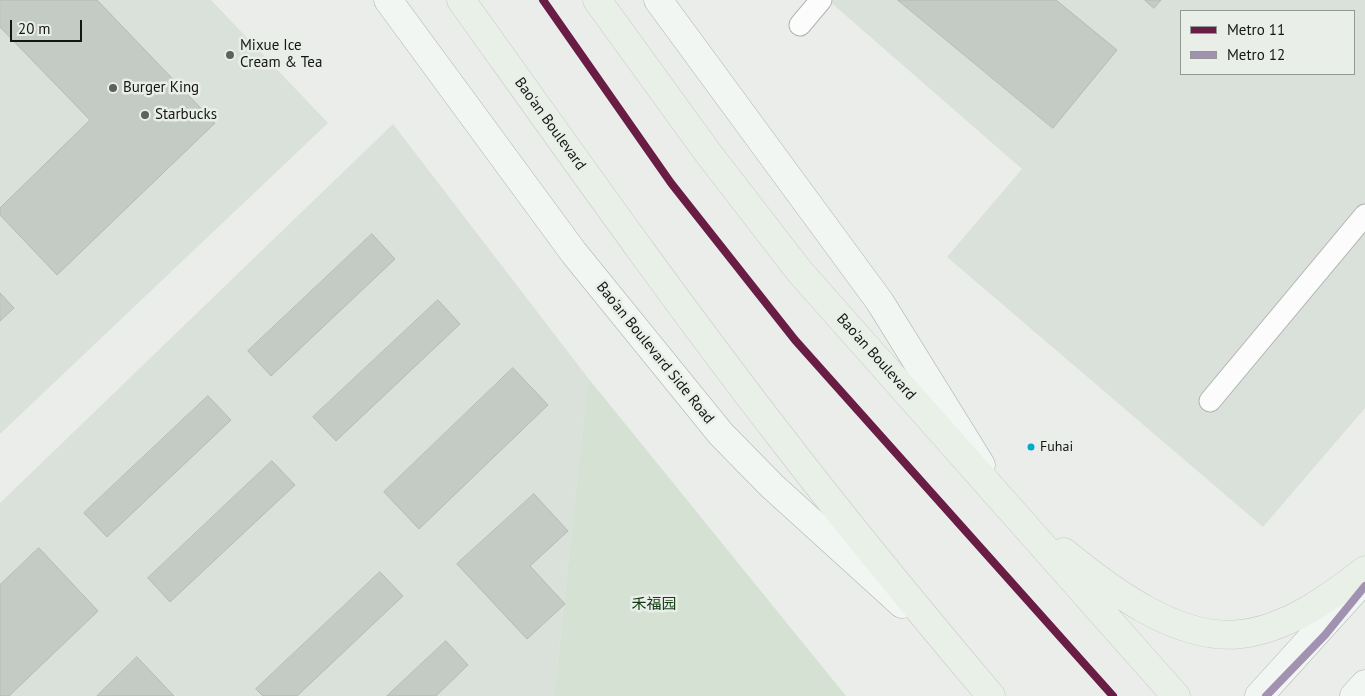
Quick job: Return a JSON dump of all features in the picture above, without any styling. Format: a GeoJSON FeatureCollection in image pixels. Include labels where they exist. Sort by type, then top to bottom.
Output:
{"type":"FeatureCollection","features":[{"type":"Feature","properties":{"kind":"main road","name":"Bao'an Boulevard Side Road"},"geometry":{"type":"LineString","coordinates":[[388,0],[574,253],[721,434],[772,486],[879,582],[966,666]]}},
{"type":"Feature","properties":{"kind":"main road","name":"Bao'an Boulevard"},"geometry":{"type":"LineString","coordinates":[[461,0],[574,158],[777,432],[991,696]]}},
{"type":"Feature","properties":{"kind":"main road","name":"Bao'an Boulevard"},"geometry":{"type":"LineString","coordinates":[[597,0],[708,154],[800,272],[1176,696]]}},
{"type":"Feature","properties":{"kind":"main road"},"geometry":{"type":"LineString","coordinates":[[658,0],[880,302],[1003,500],[1074,560],[1136,604],[1188,628],[1211,633],[1240,635],[1272,628],[1309,609],[1365,570]]}},
{"type":"Feature","properties":{"kind":"main road"},"geometry":{"type":"LineString","coordinates":[[1259,696],[1365,579]]}},
{"type":"Feature","properties":{"kind":"main road"},"geometry":{"type":"LineString","coordinates":[[966,666],[985,696]]}},
{"type":"Feature","properties":{"kind":"main road"},"geometry":{"type":"LineString","coordinates":[[1354,696],[1365,684]]}},
{"type":"Feature","properties":{"kind":"street"},"geometry":{"type":"LineString","coordinates":[[800,25],[821,0]]}},
{"type":"Feature","properties":{"kind":"street"},"geometry":{"type":"LineString","coordinates":[[1210,401],[1365,215]]}},
{"type":"Feature","properties":{"kind":"shaded area"},"geometry":{"type":"Polygon","coordinates":[[[0,0],[211,0],[328,123],[0,434],[0,0]]]}},
{"type":"Feature","properties":{"kind":"shaded area"},"geometry":{"type":"Polygon","coordinates":[[[828,0],[1365,0],[1365,408],[1263,527],[947,257],[1022,169],[828,0]]]}},
{"type":"Feature","properties":{"kind":"shaded area"},"geometry":{"type":"Polygon","coordinates":[[[393,124],[588,378],[554,696],[0,696],[0,503],[393,124]]]}},
{"type":"Feature","properties":{"kind":"green space","name":"禾福园"},"geometry":{"type":"Polygon","coordinates":[[[588,378],[846,696],[554,696],[588,378]]]}},
{"type":"Feature","properties":{"kind":"building"},"geometry":{"type":"Polygon","coordinates":[[[0,0],[97,0],[215,123],[57,275],[0,215],[0,208],[90,120],[0,27],[0,0]]]}},
{"type":"Feature","properties":{"kind":"building"},"geometry":{"type":"Polygon","coordinates":[[[898,0],[1056,0],[1117,50],[1053,128],[898,0]]]}},
{"type":"Feature","properties":{"kind":"building"},"geometry":{"type":"Polygon","coordinates":[[[1145,0],[1161,0],[1154,8],[1145,0]]]}},
{"type":"Feature","properties":{"kind":"building"},"geometry":{"type":"Polygon","coordinates":[[[372,234],[395,259],[271,376],[248,351],[372,234]]]}},
{"type":"Feature","properties":{"kind":"building"},"geometry":{"type":"Polygon","coordinates":[[[0,293],[14,308],[0,321],[0,293]]]}},
{"type":"Feature","properties":{"kind":"building"},"geometry":{"type":"Polygon","coordinates":[[[438,300],[460,324],[336,441],[313,417],[438,300]]]}},
{"type":"Feature","properties":{"kind":"building"},"geometry":{"type":"Polygon","coordinates":[[[513,368],[548,405],[419,529],[384,492],[513,368]]]}},
{"type":"Feature","properties":{"kind":"building"},"geometry":{"type":"Polygon","coordinates":[[[208,396],[231,420],[107,537],[84,513],[208,396]]]}},
{"type":"Feature","properties":{"kind":"building"},"geometry":{"type":"Polygon","coordinates":[[[272,461],[295,485],[170,602],[148,578],[272,461]]]}},
{"type":"Feature","properties":{"kind":"building"},"geometry":{"type":"Polygon","coordinates":[[[534,494],[568,531],[530,566],[565,604],[527,639],[457,564],[534,494]]]}},
{"type":"Feature","properties":{"kind":"building"},"geometry":{"type":"Polygon","coordinates":[[[39,548],[98,611],[9,696],[0,696],[0,585],[39,548]]]}},
{"type":"Feature","properties":{"kind":"building"},"geometry":{"type":"Polygon","coordinates":[[[380,572],[403,596],[297,696],[263,696],[256,689],[380,572]]]}},
{"type":"Feature","properties":{"kind":"building"},"geometry":{"type":"Polygon","coordinates":[[[446,641],[468,665],[436,696],[387,696],[446,641]]]}},
{"type":"Feature","properties":{"kind":"building"},"geometry":{"type":"Polygon","coordinates":[[[137,657],[174,696],[97,696],[137,657]]]}},
{"type":"Feature","properties":{"kind":"metro line","name":"11"},"geometry":{"type":"LineString","coordinates":[[543,0],[671,183],[795,340],[1113,696]]}},
{"type":"Feature","properties":{"kind":"metro line","name":"12"},"geometry":{"type":"LineString","coordinates":[[1266,696],[1325,635],[1365,586]]}},
{"type":"Feature","properties":{"kind":"place","name":"Mixue Ice Cream & Tea"},"geometry":{"type":"Point","coordinates":[230,55]}},
{"type":"Feature","properties":{"kind":"place","name":"Burger King"},"geometry":{"type":"Point","coordinates":[113,88]}},
{"type":"Feature","properties":{"kind":"place","name":"Starbucks"},"geometry":{"type":"Point","coordinates":[145,115]}},
{"type":"Feature","properties":{"kind":"place","name":"Fuhai"},"geometry":{"type":"Point","coordinates":[1031,447]}}]}
